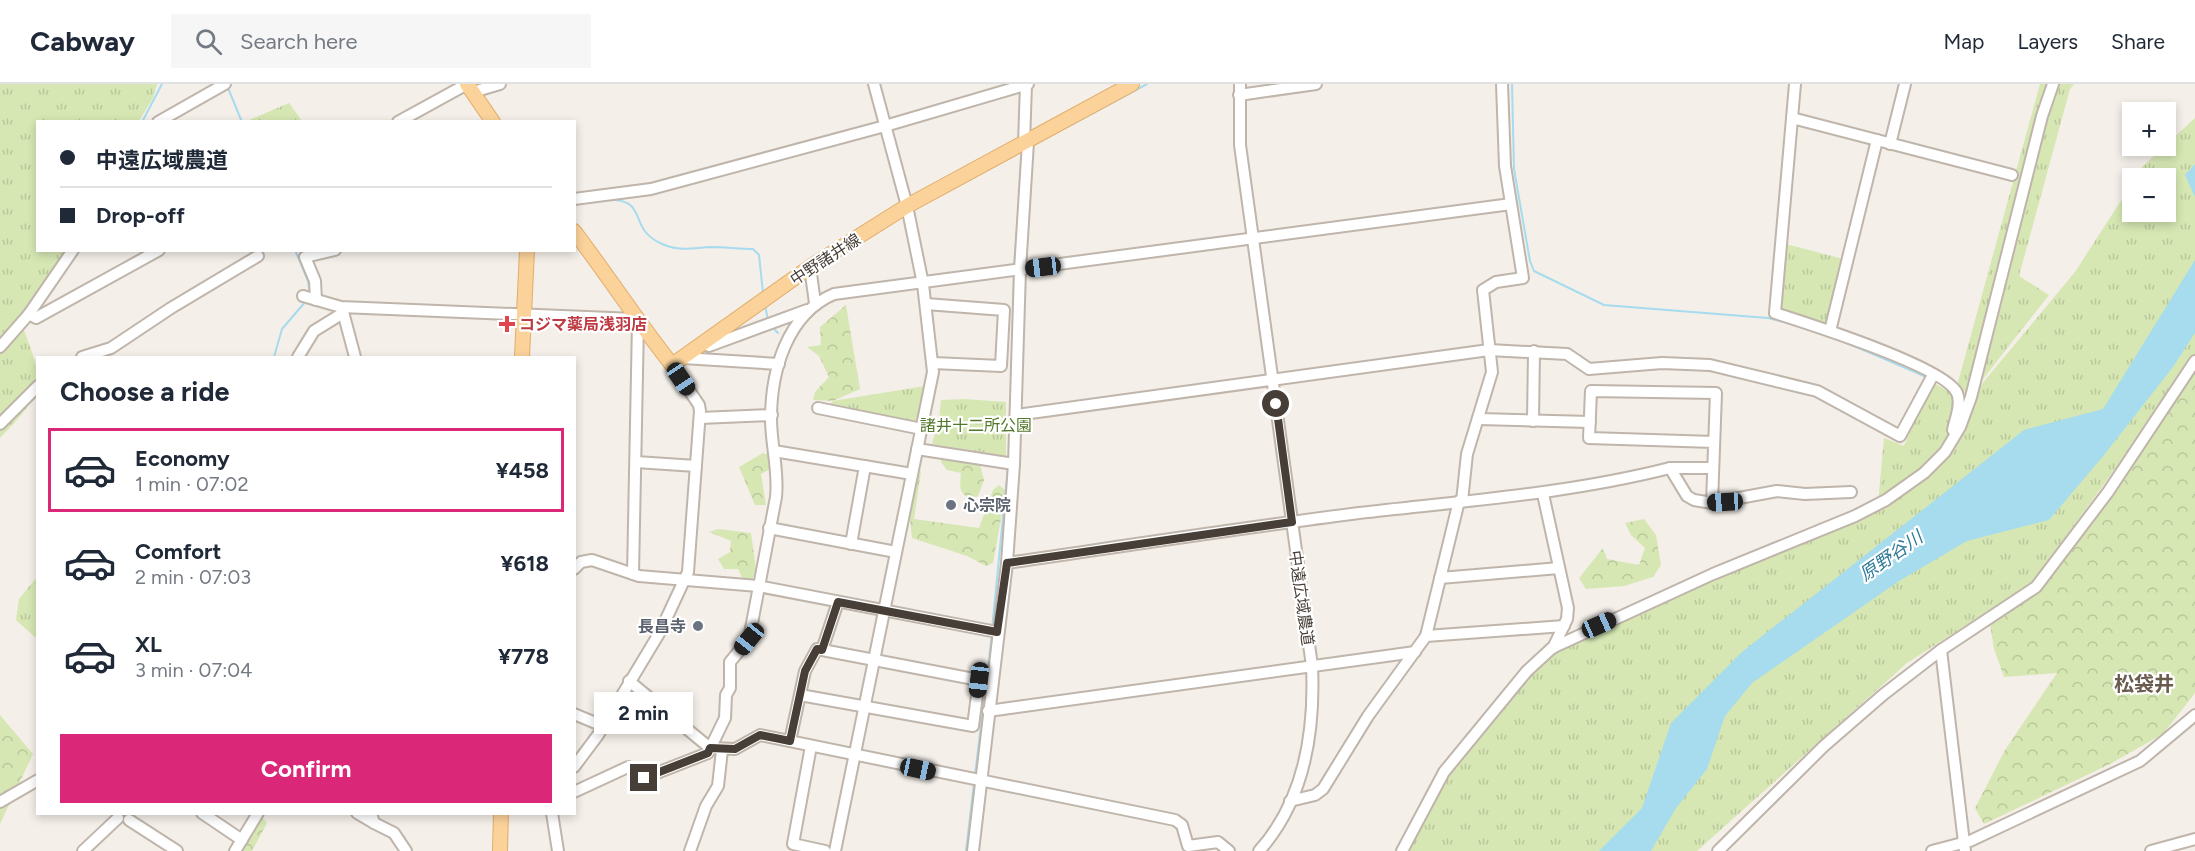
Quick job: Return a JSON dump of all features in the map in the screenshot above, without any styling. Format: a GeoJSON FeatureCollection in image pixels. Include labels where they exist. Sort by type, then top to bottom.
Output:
{"type":"FeatureCollection","features":[{"type":"Feature","properties":{"kind":"main road","name":"中野諸井線"},"geometry":{"type":"LineString","coordinates":[[677,361],[810,267],[907,206],[1132,84]]}},
{"type":"Feature","properties":{"kind":"main road"},"geometry":{"type":"LineString","coordinates":[[469,87],[492,120]]}},
{"type":"Feature","properties":{"kind":"main road"},"geometry":{"type":"LineString","coordinates":[[576,234],[628,302],[637,321],[677,361]]}},
{"type":"Feature","properties":{"kind":"main road"},"geometry":{"type":"LineString","coordinates":[[522,356],[527,252]]}},
{"type":"Feature","properties":{"kind":"main road"},"geometry":{"type":"LineString","coordinates":[[500,851],[501,815]]}},
{"type":"Feature","properties":{"kind":"street"},"geometry":{"type":"LineString","coordinates":[[402,120],[469,87],[500,84]]}},
{"type":"Feature","properties":{"kind":"street"},"geometry":{"type":"LineString","coordinates":[[835,851],[930,393],[933,363],[923,284],[907,206],[874,84]]}},
{"type":"Feature","properties":{"kind":"street"},"geometry":{"type":"LineString","coordinates":[[576,199],[651,189],[885,126],[1027,84],[1014,464],[1007,563],[997,632],[973,851]]}},
{"type":"Feature","properties":{"kind":"street"},"geometry":{"type":"LineString","coordinates":[[1240,89],[1316,84]]}},
{"type":"Feature","properties":{"kind":"street"},"geometry":{"type":"LineString","coordinates":[[1290,801],[1315,795],[1323,789],[1368,716],[1426,636],[1460,501],[1467,454],[1492,372],[1483,290],[1496,282],[1523,278],[1505,166],[1502,84]]}},
{"type":"Feature","properties":{"kind":"street"},"geometry":{"type":"LineString","coordinates":[[1795,84],[1775,313],[1886,351],[1933,375],[1957,391],[1958,404],[1950,443]]}},
{"type":"Feature","properties":{"kind":"street"},"geometry":{"type":"LineString","coordinates":[[1890,144],[1905,84]]}},
{"type":"Feature","properties":{"kind":"street"},"geometry":{"type":"LineString","coordinates":[[1402,851],[1444,772],[1527,670],[1552,648],[1713,574],[1863,512],[1886,500],[1924,473],[1950,443],[1960,428],[1971,398],[2042,116],[2053,84]]}},
{"type":"Feature","properties":{"kind":"street"},"geometry":{"type":"LineString","coordinates":[[162,120],[222,86]]}},
{"type":"Feature","properties":{"kind":"street","name":"中遠広域農道"},"geometry":{"type":"LineString","coordinates":[[1240,89],[1239,145],[1312,666],[1313,699],[1310,740],[1290,801],[1259,851]]}},
{"type":"Feature","properties":{"kind":"street"},"geometry":{"type":"LineString","coordinates":[[1792,118],[2012,175]]}},
{"type":"Feature","properties":{"kind":"street"},"geometry":{"type":"LineString","coordinates":[[1830,331],[1877,140]]}},
{"type":"Feature","properties":{"kind":"street"},"geometry":{"type":"LineString","coordinates":[[702,343],[709,346],[812,306],[834,294],[923,284],[1511,204]]}},
{"type":"Feature","properties":{"kind":"street"},"geometry":{"type":"LineString","coordinates":[[0,347],[29,314],[72,252]]}},
{"type":"Feature","properties":{"kind":"street"},"geometry":{"type":"LineString","coordinates":[[29,314],[36,318],[155,252]]}},
{"type":"Feature","properties":{"kind":"street"},"geometry":{"type":"LineString","coordinates":[[294,260],[326,252]]}},
{"type":"Feature","properties":{"kind":"street"},"geometry":{"type":"LineString","coordinates":[[85,356],[111,348],[171,308],[258,256]]}},
{"type":"Feature","properties":{"kind":"street"},"geometry":{"type":"LineString","coordinates":[[305,257],[315,281],[316,300]]}},
{"type":"Feature","properties":{"kind":"street"},"geometry":{"type":"LineString","coordinates":[[576,791],[628,767],[644,778],[708,753],[724,718],[726,695],[730,688],[730,662],[749,639],[778,482],[772,415],[779,364],[788,338],[812,306],[810,267]]}},
{"type":"Feature","properties":{"kind":"street"},"geometry":{"type":"LineString","coordinates":[[303,296],[342,310],[524,314],[637,321],[633,574]]}},
{"type":"Feature","properties":{"kind":"street"},"geometry":{"type":"LineString","coordinates":[[926,304],[1004,310],[1001,366],[933,363]]}},
{"type":"Feature","properties":{"kind":"street"},"geometry":{"type":"LineString","coordinates":[[299,356],[314,331],[342,310]]}},
{"type":"Feature","properties":{"kind":"street"},"geometry":{"type":"LineString","coordinates":[[342,310],[355,356]]}},
{"type":"Feature","properties":{"kind":"street"},"geometry":{"type":"LineString","coordinates":[[1016,415],[1489,350],[1534,351],[1567,354],[1589,369],[1662,363],[1710,365],[1817,391],[1900,436],[1933,375]]}},
{"type":"Feature","properties":{"kind":"street"},"geometry":{"type":"LineString","coordinates":[[1533,421],[1534,351]]}},
{"type":"Feature","properties":{"kind":"street"},"geometry":{"type":"LineString","coordinates":[[576,764],[603,726],[660,632],[688,572],[700,418],[699,405],[677,361],[779,364]]}},
{"type":"Feature","properties":{"kind":"street"},"geometry":{"type":"LineString","coordinates":[[1718,851],[1824,746],[1941,650],[2036,587],[2108,492],[2195,361]]}},
{"type":"Feature","properties":{"kind":"street"},"geometry":{"type":"LineString","coordinates":[[0,424],[36,388]]}},
{"type":"Feature","properties":{"kind":"street"},"geometry":{"type":"LineString","coordinates":[[1712,502],[1716,393],[1591,392],[1589,438],[1714,442]]}},
{"type":"Feature","properties":{"kind":"street"},"geometry":{"type":"LineString","coordinates":[[818,408],[922,429]]}},
{"type":"Feature","properties":{"kind":"street"},"geometry":{"type":"LineString","coordinates":[[700,418],[772,415]]}},
{"type":"Feature","properties":{"kind":"street"},"geometry":{"type":"LineString","coordinates":[[1479,419],[1590,422]]}},
{"type":"Feature","properties":{"kind":"street"},"geometry":{"type":"LineString","coordinates":[[917,449],[1014,464]]}},
{"type":"Feature","properties":{"kind":"street"},"geometry":{"type":"LineString","coordinates":[[774,451],[912,474]]}},
{"type":"Feature","properties":{"kind":"street"},"geometry":{"type":"LineString","coordinates":[[636,462],[696,466]]}},
{"type":"Feature","properties":{"kind":"street"},"geometry":{"type":"LineString","coordinates":[[851,543],[866,466]]}},
{"type":"Feature","properties":{"kind":"street"},"geometry":{"type":"LineString","coordinates":[[1007,563],[1292,522],[1460,501],[1543,494],[1616,482],[1670,468],[1713,468]]}},
{"type":"Feature","properties":{"kind":"street"},"geometry":{"type":"LineString","coordinates":[[1670,468],[1687,496],[1694,500],[1712,502],[1777,491],[1805,494],[1851,492]]}},
{"type":"Feature","properties":{"kind":"street"},"geometry":{"type":"LineString","coordinates":[[1543,494],[1568,608],[1564,626],[1552,648]]}},
{"type":"Feature","properties":{"kind":"street"},"geometry":{"type":"LineString","coordinates":[[769,528],[896,552]]}},
{"type":"Feature","properties":{"kind":"street"},"geometry":{"type":"LineString","coordinates":[[576,567],[586,559],[633,574],[684,581],[758,586],[997,632]]}},
{"type":"Feature","properties":{"kind":"street"},"geometry":{"type":"LineString","coordinates":[[1440,578],[1559,568]]}},
{"type":"Feature","properties":{"kind":"street"},"geometry":{"type":"LineString","coordinates":[[822,650],[838,602]]}},
{"type":"Feature","properties":{"kind":"street"},"geometry":{"type":"LineString","coordinates":[[1426,636],[1564,626]]}},
{"type":"Feature","properties":{"kind":"street"},"geometry":{"type":"LineString","coordinates":[[790,741],[800,695],[811,657],[817,649],[875,658],[979,680],[973,726],[800,695]]}},
{"type":"Feature","properties":{"kind":"street"},"geometry":{"type":"LineString","coordinates":[[1941,650],[1965,847]]}},
{"type":"Feature","properties":{"kind":"street"},"geometry":{"type":"LineString","coordinates":[[988,711],[1415,651]]}},
{"type":"Feature","properties":{"kind":"street"},"geometry":{"type":"LineString","coordinates":[[629,681],[710,748],[735,749],[760,735],[1175,820],[1182,825],[1188,846],[1218,842],[1228,851]]}},
{"type":"Feature","properties":{"kind":"street"},"geometry":{"type":"LineString","coordinates":[[1932,851],[1965,847],[2140,761],[2193,714]]}},
{"type":"Feature","properties":{"kind":"street"},"geometry":{"type":"LineString","coordinates":[[576,715],[603,726]]}},
{"type":"Feature","properties":{"kind":"street"},"geometry":{"type":"LineString","coordinates":[[811,746],[793,844],[825,851]]}},
{"type":"Feature","properties":{"kind":"street"},"geometry":{"type":"LineString","coordinates":[[690,851],[706,806],[718,786],[722,750]]}},
{"type":"Feature","properties":{"kind":"street"},"geometry":{"type":"LineString","coordinates":[[0,802],[36,781]]}},
{"type":"Feature","properties":{"kind":"street"},"geometry":{"type":"LineString","coordinates":[[205,815],[242,840]]}},
{"type":"Feature","properties":{"kind":"street"},"geometry":{"type":"LineString","coordinates":[[235,851],[257,815]]}},
{"type":"Feature","properties":{"kind":"street"},"geometry":{"type":"LineString","coordinates":[[552,815],[558,851]]}},
{"type":"Feature","properties":{"kind":"street"},"geometry":{"type":"LineString","coordinates":[[83,851],[120,816],[177,851]]}},
{"type":"Feature","properties":{"kind":"street"},"geometry":{"type":"LineString","coordinates":[[372,818],[393,833],[406,851]]}},
{"type":"Feature","properties":{"kind":"street"},"geometry":{"type":"LineString","coordinates":[[2151,851],[2195,839]]}},
{"type":"Feature","properties":{"kind":"green space"},"geometry":{"type":"Polygon","coordinates":[[[0,84],[157,84],[153,98],[140,120],[36,120],[36,252],[65,252],[21,323],[36,369],[34,397],[0,438],[0,84]]]}},
{"type":"Feature","properties":{"kind":"green space"},"geometry":{"type":"Polygon","coordinates":[[[2040,84],[2074,84],[2070,89],[2019,276],[2049,295],[1972,393],[1963,391],[1958,382],[2040,84]]]}},
{"type":"Feature","properties":{"kind":"green space"},"geometry":{"type":"Polygon","coordinates":[[[289,103],[301,120],[249,120],[289,103]]]}},
{"type":"Feature","properties":{"kind":"green space"},"geometry":{"type":"Polygon","coordinates":[[[2195,118],[2195,359],[2032,583],[1907,663],[1697,851],[1400,851],[1481,725],[1558,645],[1878,504],[1884,438],[1904,446],[1930,381],[1950,392],[1971,397],[2075,272],[2122,199],[2122,222],[2176,222],[2176,168],[2141,168],[2154,156],[2176,156],[2176,136],[2195,118]]]}},
{"type":"Feature","properties":{"kind":"green space"},"geometry":{"type":"Polygon","coordinates":[[[1786,244],[1847,260],[1831,326],[1779,310],[1786,244]]]}},
{"type":"Feature","properties":{"kind":"green space"},"geometry":{"type":"Polygon","coordinates":[[[846,305],[860,389],[833,401],[813,400],[815,392],[829,377],[819,356],[807,347],[821,345],[820,327],[846,305]]]}},
{"type":"Feature","properties":{"kind":"green space"},"geometry":{"type":"Polygon","coordinates":[[[2195,372],[2195,693],[2163,734],[2110,764],[1984,824],[1975,808],[2005,750],[2057,673],[2004,677],[1994,649],[1989,618],[2028,592],[2195,372]]]}},
{"type":"Feature","properties":{"kind":"green space"},"geometry":{"type":"Polygon","coordinates":[[[925,386],[918,422],[831,404],[833,401],[925,386]]]}},
{"type":"Feature","properties":{"kind":"green space","name":"諸井十二所公園"},"geometry":{"type":"Polygon","coordinates":[[[941,400],[1006,402],[1006,456],[932,444],[939,420],[941,400]]]}},
{"type":"Feature","properties":{"kind":"green space"},"geometry":{"type":"Polygon","coordinates":[[[763,453],[775,457],[776,466],[761,474],[766,505],[755,505],[739,467],[763,453]]]}},
{"type":"Feature","properties":{"kind":"green space"},"geometry":{"type":"Polygon","coordinates":[[[943,453],[980,464],[984,480],[978,496],[970,499],[963,494],[960,485],[961,473],[947,470],[941,462],[943,453]]]}},
{"type":"Feature","properties":{"kind":"green space"},"geometry":{"type":"Polygon","coordinates":[[[917,471],[921,471],[914,519],[979,528],[993,490],[999,485],[1006,491],[993,563],[986,566],[967,556],[912,538],[910,519],[917,471]]]}},
{"type":"Feature","properties":{"kind":"green space"},"geometry":{"type":"Polygon","coordinates":[[[1644,519],[1656,535],[1661,565],[1653,577],[1624,586],[1586,589],[1579,578],[1603,548],[1607,559],[1639,565],[1645,548],[1631,535],[1625,523],[1644,519]]]}},
{"type":"Feature","properties":{"kind":"green space"},"geometry":{"type":"Polygon","coordinates":[[[718,529],[751,533],[756,569],[752,579],[744,581],[738,569],[724,569],[718,559],[730,552],[731,541],[709,532],[718,529]]]}},
{"type":"Feature","properties":{"kind":"green space"},"geometry":{"type":"Polygon","coordinates":[[[36,578],[36,638],[16,620],[19,599],[36,578]]]}},
{"type":"Feature","properties":{"kind":"green space"},"geometry":{"type":"Polygon","coordinates":[[[0,715],[33,754],[0,824],[0,715]]]}},
{"type":"Feature","properties":{"kind":"green space"},"geometry":{"type":"Polygon","coordinates":[[[258,815],[261,815],[267,823],[252,851],[235,851],[258,815]]]}},
{"type":"Feature","properties":{"kind":"water"},"geometry":{"type":"Polygon","coordinates":[[[2195,164],[2195,197],[2185,175],[2195,164]]]}},
{"type":"Feature","properties":{"kind":"water","name":"原野谷川"},"geometry":{"type":"Polygon","coordinates":[[[2195,260],[2195,333],[2173,367],[2104,455],[2049,520],[1967,541],[1899,581],[1752,683],[1725,716],[1707,769],[1676,808],[1651,851],[1599,851],[1642,808],[1671,723],[1742,652],[2024,430],[2103,409],[2195,260]]]}},
{"type":"Feature","properties":{"kind":"waterway"},"geometry":{"type":"LineString","coordinates":[[143,120],[162,84]]}},
{"type":"Feature","properties":{"kind":"waterway"},"geometry":{"type":"LineString","coordinates":[[1065,128],[1147,84]]}},
{"type":"Feature","properties":{"kind":"waterway"},"geometry":{"type":"LineString","coordinates":[[1512,84],[1514,169],[1530,261],[1534,271],[1604,305],[1768,318],[1788,323],[1848,344],[1926,377]]}},
{"type":"Feature","properties":{"kind":"waterway"},"geometry":{"type":"LineString","coordinates":[[228,88],[241,120]]}},
{"type":"Feature","properties":{"kind":"waterway"},"geometry":{"type":"LineString","coordinates":[[1014,267],[1023,151]]}},
{"type":"Feature","properties":{"kind":"waterway"},"geometry":{"type":"LineString","coordinates":[[603,200],[618,200],[627,203],[633,208],[650,236],[673,248],[753,249],[759,255],[763,293]]}},
{"type":"Feature","properties":{"kind":"waterway"},"geometry":{"type":"LineString","coordinates":[[43,302],[78,252]]}},
{"type":"Feature","properties":{"kind":"waterway"},"geometry":{"type":"LineString","coordinates":[[296,252],[308,281],[310,293]]}},
{"type":"Feature","properties":{"kind":"waterway"},"geometry":{"type":"LineString","coordinates":[[1010,438],[1014,272]]}},
{"type":"Feature","properties":{"kind":"waterway"},"geometry":{"type":"LineString","coordinates":[[274,356],[282,329],[306,301]]}},
{"type":"Feature","properties":{"kind":"waterway"},"geometry":{"type":"LineString","coordinates":[[765,305],[768,320]]}},
{"type":"Feature","properties":{"kind":"waterway"},"geometry":{"type":"LineString","coordinates":[[772,327],[778,333]]}},
{"type":"Feature","properties":{"kind":"waterway"},"geometry":{"type":"LineString","coordinates":[[992,629],[1008,467]]}},
{"type":"Feature","properties":{"kind":"waterway"},"geometry":{"type":"LineString","coordinates":[[975,775],[992,634]]}},
{"type":"Feature","properties":{"kind":"waterway"},"geometry":{"type":"LineString","coordinates":[[966,851],[974,783]]}},
{"type":"Feature","properties":{"kind":"waterway"},"geometry":{"type":"LineString","coordinates":[[123,820],[126,815]]}},
{"type":"Feature","properties":{"kind":"waterway"},"geometry":{"type":"LineString","coordinates":[[91,851],[106,836]]}},
{"type":"Feature","properties":{"kind":"place","name":"コジマ薬局浅羽店"},"geometry":{"type":"Point","coordinates":[507,324]}},
{"type":"Feature","properties":{"kind":"place","name":"心宗院"},"geometry":{"type":"Point","coordinates":[951,505]}},
{"type":"Feature","properties":{"kind":"place","name":"長昌寺"},"geometry":{"type":"Point","coordinates":[698,626]}},
{"type":"Feature","properties":{"kind":"district","name":"松袋井"},"geometry":{"type":"Point","coordinates":[2144,684]}},
{"type":"Feature","properties":{"kind":"route"},"geometry":{"type":"LineString","coordinates":[[644,778],[708,753],[710,748],[735,749],[760,735],[790,741],[805,671],[817,649],[822,650],[838,602],[997,632],[1007,563],[1292,522],[1276,404]]}}]}
